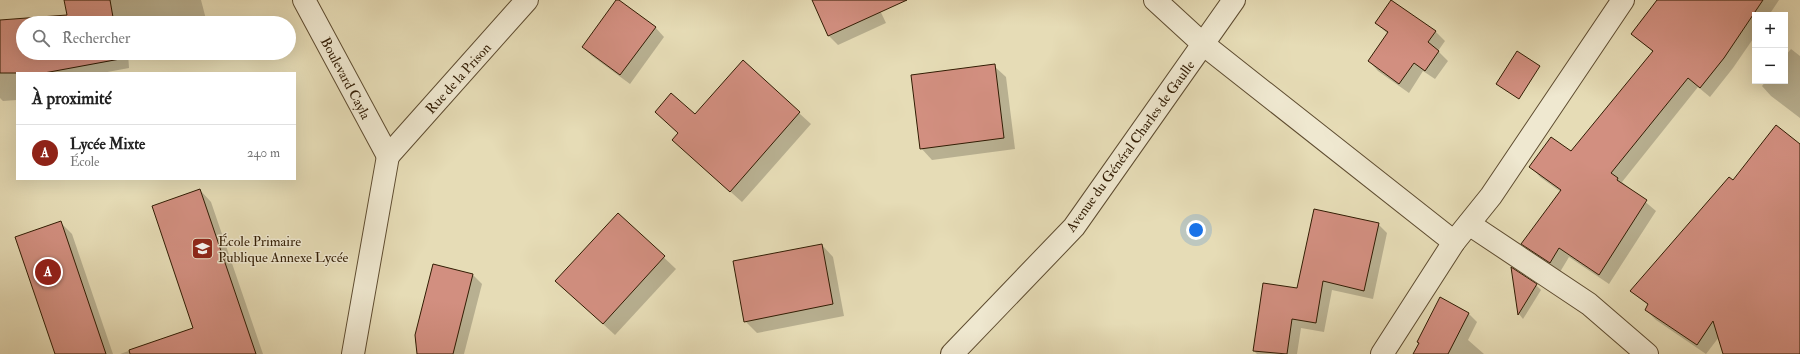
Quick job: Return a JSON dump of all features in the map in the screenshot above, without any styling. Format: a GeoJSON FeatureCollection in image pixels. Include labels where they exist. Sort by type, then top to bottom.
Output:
{"type":"FeatureCollection","features":[{"type":"Feature","properties":{"kind":"street","name":"Boulevard Cayla"},"geometry":{"type":"LineString","coordinates":[[304,0],[388,156]]}},
{"type":"Feature","properties":{"kind":"street","name":"Rue de la Prison"},"geometry":{"type":"LineString","coordinates":[[388,156],[527,0]]}},
{"type":"Feature","properties":{"kind":"street"},"geometry":{"type":"LineString","coordinates":[[1155,0],[1203,44],[1454,242]]}},
{"type":"Feature","properties":{"kind":"street","name":"Avenue du Général Charles de Gaulle"},"geometry":{"type":"LineString","coordinates":[[952,354],[1074,227],[1234,0]]}},
{"type":"Feature","properties":{"kind":"street"},"geometry":{"type":"LineString","coordinates":[[1382,354],[1454,242],[1491,196],[1624,0]]}},
{"type":"Feature","properties":{"kind":"street"},"geometry":{"type":"LineString","coordinates":[[353,354],[388,156]]}},
{"type":"Feature","properties":{"kind":"street"},"geometry":{"type":"LineString","coordinates":[[1469,224],[1589,304],[1647,354]]}},
{"type":"Feature","properties":{"kind":"building"},"geometry":{"type":"Polygon","coordinates":[[[64,0],[110,0],[113,16],[54,16],[67,15],[64,0]]]}},
{"type":"Feature","properties":{"kind":"building"},"geometry":{"type":"Polygon","coordinates":[[[616,0],[619,0],[656,27],[620,75],[582,47],[616,0]]]}},
{"type":"Feature","properties":{"kind":"building"},"geometry":{"type":"Polygon","coordinates":[[[812,0],[907,0],[828,36],[812,0]]]}},
{"type":"Feature","properties":{"kind":"building"},"geometry":{"type":"Polygon","coordinates":[[[1391,0],[1436,31],[1428,42],[1439,51],[1425,71],[1414,63],[1399,84],[1368,61],[1388,32],[1375,23],[1391,0]]]}},
{"type":"Feature","properties":{"kind":"building"},"geometry":{"type":"Polygon","coordinates":[[[1657,0],[1763,0],[1755,12],[1752,12],[1752,16],[1724,58],[1700,88],[1688,78],[1611,173],[1618,178],[1617,180],[1647,200],[1599,275],[1559,248],[1550,263],[1521,244],[1561,190],[1529,167],[1551,137],[1571,151],[1653,51],[1631,34],[1657,0]]]}},
{"type":"Feature","properties":{"kind":"building"},"geometry":{"type":"Polygon","coordinates":[[[16,19],[16,60],[115,60],[49,72],[0,73],[0,20],[16,19]]]}},
{"type":"Feature","properties":{"kind":"building"},"geometry":{"type":"Polygon","coordinates":[[[1517,51],[1540,66],[1519,99],[1496,84],[1517,51]]]}},
{"type":"Feature","properties":{"kind":"building"},"geometry":{"type":"Polygon","coordinates":[[[743,60],[800,112],[730,192],[672,140],[678,133],[655,112],[671,93],[695,114],[743,60]]]}},
{"type":"Feature","properties":{"kind":"building"},"geometry":{"type":"Polygon","coordinates":[[[995,64],[1004,138],[920,149],[911,75],[995,64]]]}},
{"type":"Feature","properties":{"kind":"building"},"geometry":{"type":"Polygon","coordinates":[[[1776,125],[1800,144],[1800,354],[1723,354],[1713,321],[1697,345],[1645,310],[1648,304],[1630,291],[1729,177],[1733,180],[1776,125]]]}},
{"type":"Feature","properties":{"kind":"building"},"geometry":{"type":"Polygon","coordinates":[[[200,189],[256,354],[130,354],[129,350],[193,328],[152,206],[200,189]]]}},
{"type":"Feature","properties":{"kind":"building"},"geometry":{"type":"Polygon","coordinates":[[[1314,209],[1379,223],[1364,291],[1323,281],[1316,323],[1292,319],[1287,354],[1253,351],[1263,283],[1297,288],[1314,209]]]}},
{"type":"Feature","properties":{"kind":"building"},"geometry":{"type":"Polygon","coordinates":[[[618,213],[665,256],[603,324],[555,281],[618,213]]]}},
{"type":"Feature","properties":{"kind":"building"},"geometry":{"type":"Polygon","coordinates":[[[61,221],[106,354],[55,354],[15,237],[61,221]]]}},
{"type":"Feature","properties":{"kind":"building"},"geometry":{"type":"Polygon","coordinates":[[[822,244],[833,304],[744,322],[733,261],[822,244]]]}},
{"type":"Feature","properties":{"kind":"building"},"geometry":{"type":"Polygon","coordinates":[[[433,264],[473,274],[453,354],[417,354],[415,335],[433,264]]]}},
{"type":"Feature","properties":{"kind":"building"},"geometry":{"type":"Polygon","coordinates":[[[1511,267],[1537,284],[1518,315],[1511,267]]]}},
{"type":"Feature","properties":{"kind":"building"},"geometry":{"type":"Polygon","coordinates":[[[1440,297],[1469,313],[1448,354],[1413,354],[1419,343],[1417,342],[1440,297]]]}},
{"type":"Feature","properties":{"kind":"place","name":"École Primaire Publique Annexe Lycée"},"geometry":{"type":"Point","coordinates":[202,249]}},
{"type":"Feature","properties":{"kind":"place","name":"Lycée Mixte"},"geometry":{"type":"Point","coordinates":[48,272]}}]}
